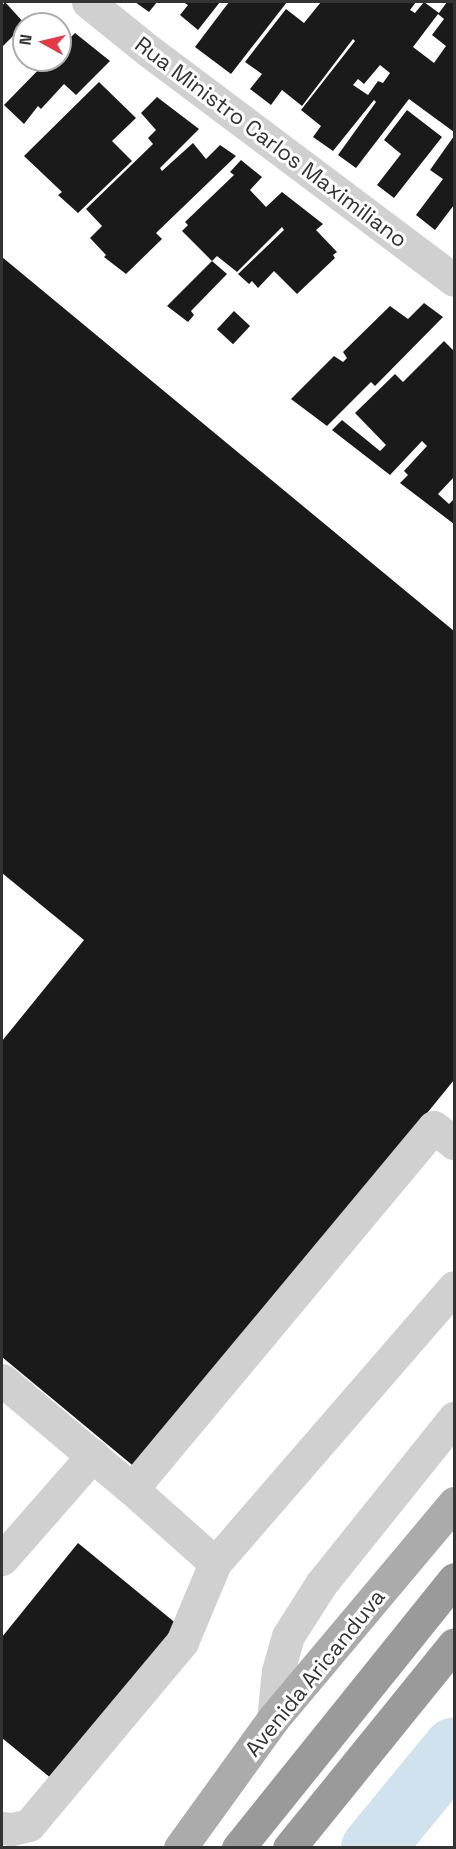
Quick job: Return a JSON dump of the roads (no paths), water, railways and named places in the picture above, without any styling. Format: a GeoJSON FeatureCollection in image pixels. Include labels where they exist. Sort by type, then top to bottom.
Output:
{"type":"FeatureCollection","features":[{"type":"Feature","properties":{"kind":"highway"},"geometry":{"type":"LineString","coordinates":[[238,1848],[454,1579]]}},
{"type":"Feature","properties":{"kind":"highway"},"geometry":{"type":"LineString","coordinates":[[289,1848],[454,1644]]}},
{"type":"Feature","properties":{"kind":"main road","name":"Avenida Aricanduva"},"geometry":{"type":"LineString","coordinates":[[180,1848],[273,1719],[454,1503]]}},
{"type":"Feature","properties":{"kind":"street","name":"Rua Ministro Carlos Maximiliano"},"geometry":{"type":"LineString","coordinates":[[88,2],[158,58],[454,280]]}},
{"type":"Feature","properties":{"kind":"street"},"geometry":{"type":"LineString","coordinates":[[132,1489],[434,1127],[454,1143]]}},
{"type":"Feature","properties":{"kind":"street"},"geometry":{"type":"LineString","coordinates":[[2,1828],[12,1829],[28,1825],[182,1642],[215,1563],[454,1287]]}},
{"type":"Feature","properties":{"kind":"street"},"geometry":{"type":"LineString","coordinates":[[2,1380],[93,1455],[215,1563]]}},
{"type":"Feature","properties":{"kind":"street"},"geometry":{"type":"LineString","coordinates":[[273,1719],[278,1671],[288,1636],[321,1584],[454,1418]]}},
{"type":"Feature","properties":{"kind":"street"},"geometry":{"type":"LineString","coordinates":[[2,1559],[93,1455]]}},
{"type":"Feature","properties":{"kind":"waterway"},"geometry":{"type":"LineString","coordinates":[[372,1848],[454,1748]]}}]}
